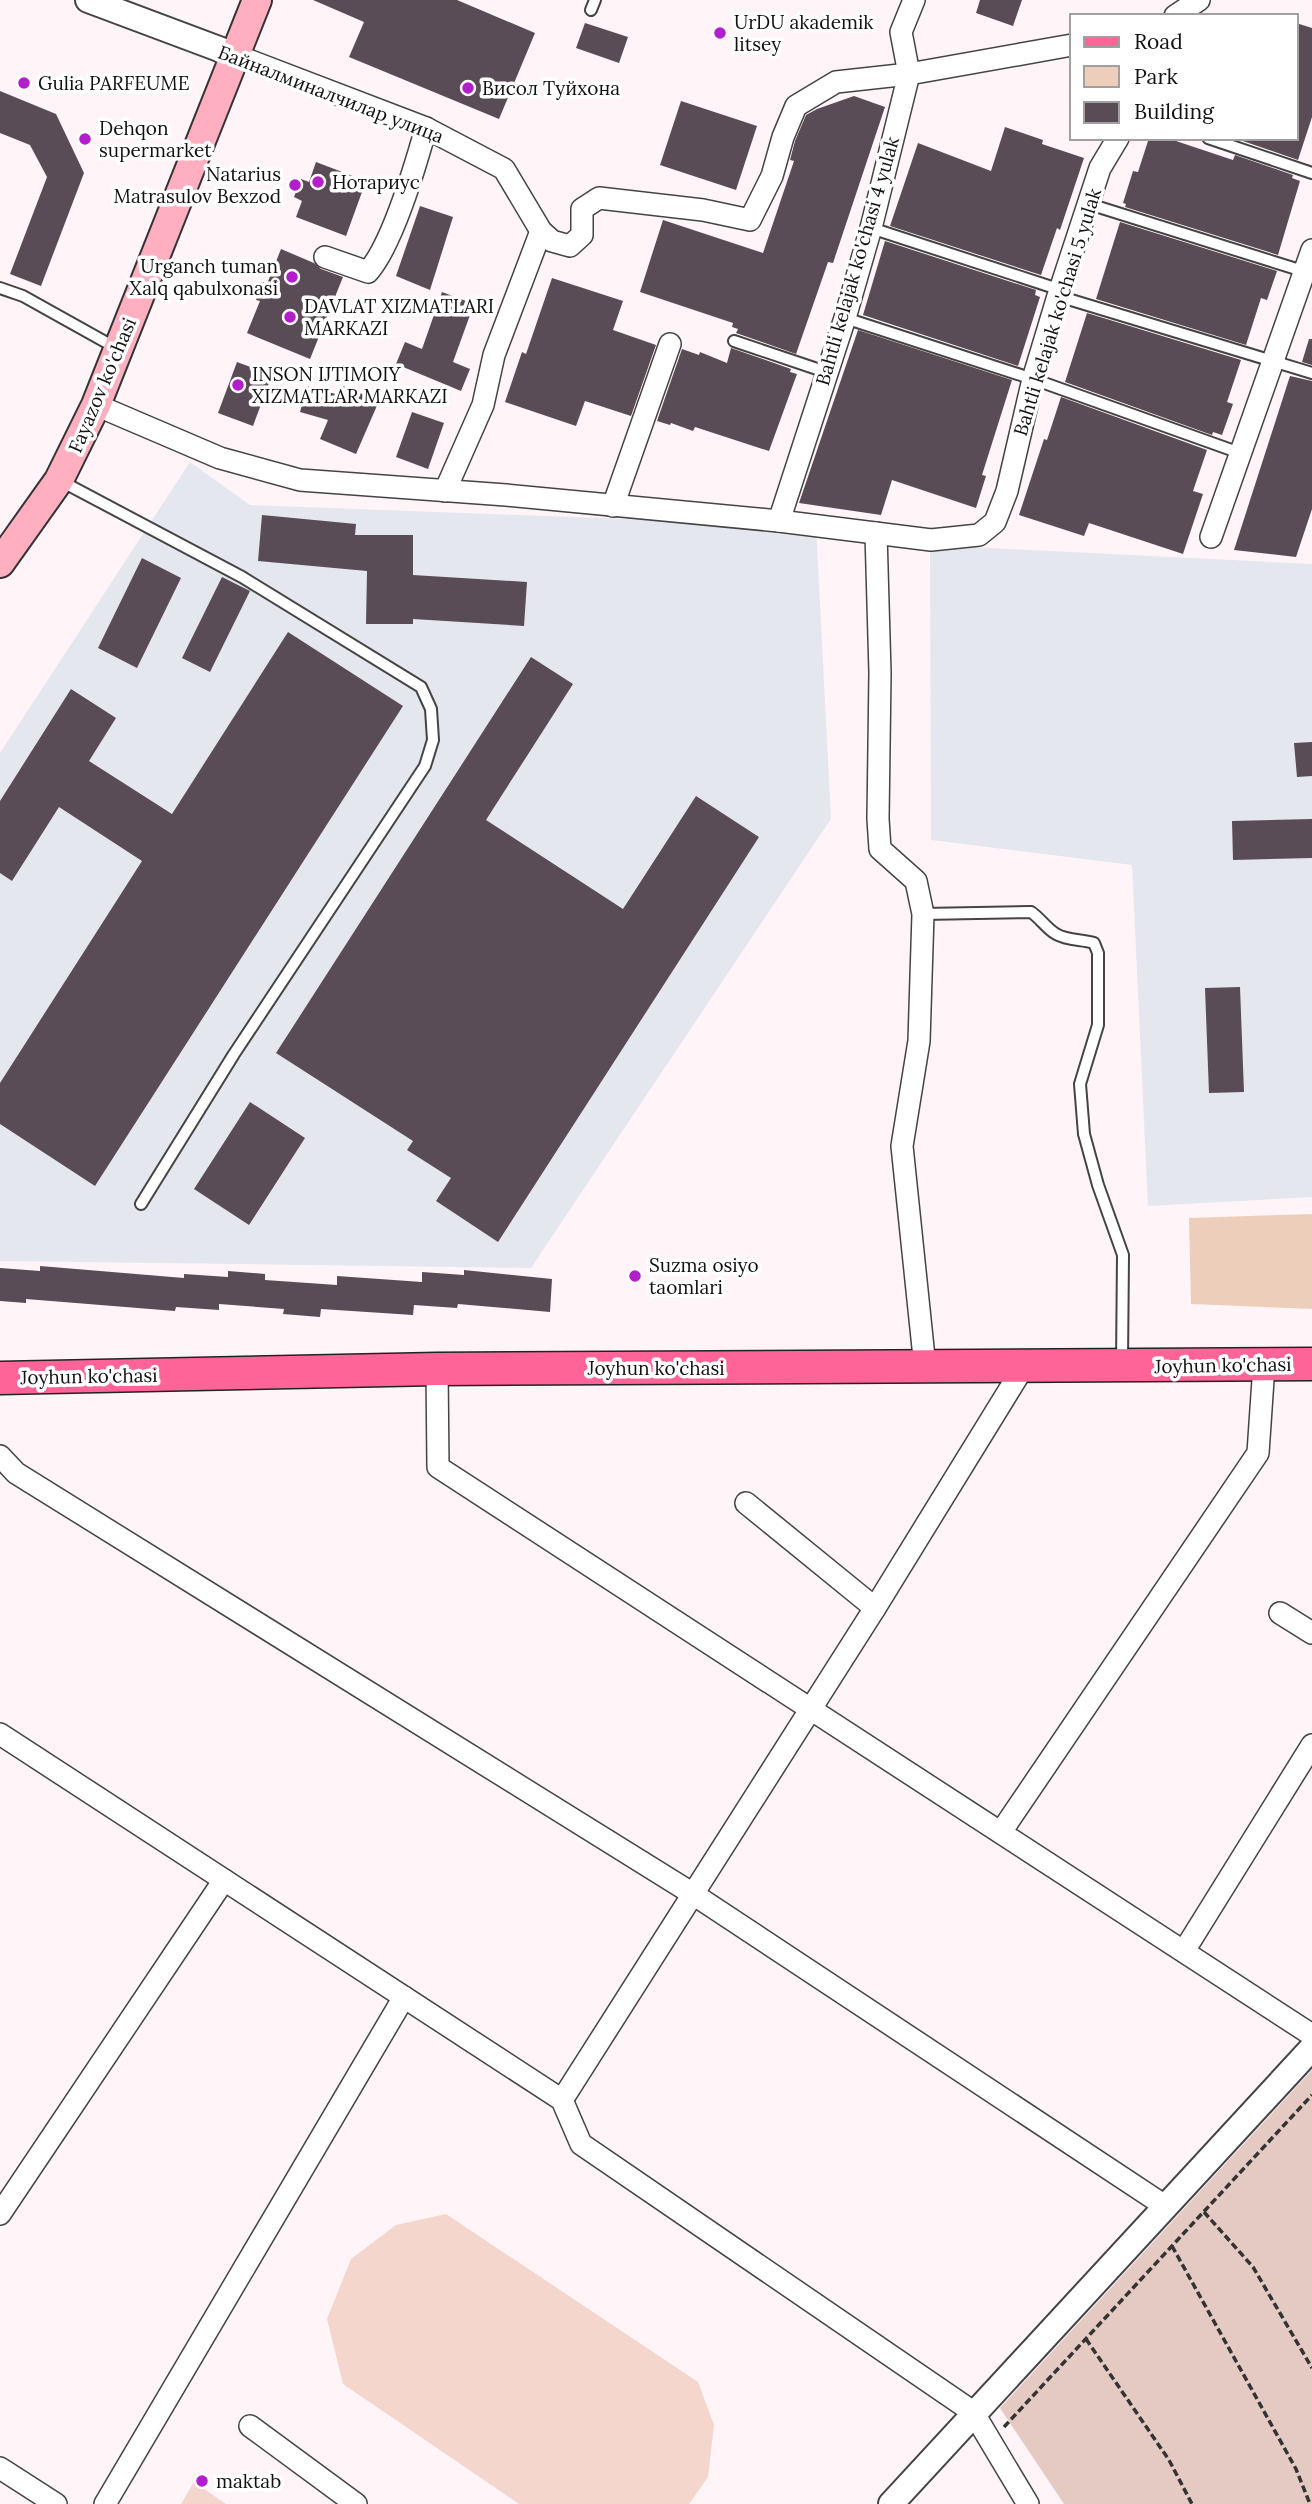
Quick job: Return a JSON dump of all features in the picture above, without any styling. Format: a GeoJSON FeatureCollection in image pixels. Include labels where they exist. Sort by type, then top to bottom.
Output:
{"type":"FeatureCollection","features":[{"type":"Feature","properties":{"kind":"main road","name":"Fayazov ko'chasi"},"geometry":{"type":"LineString","coordinates":[[0,563],[60,480],[96,405],[257,0]]}},
{"type":"Feature","properties":{"kind":"main road","name":"Joyhun ko'chasi"},"geometry":{"type":"LineString","coordinates":[[0,1378],[437,1368],[1312,1364]]}},
{"type":"Feature","properties":{"kind":"street","name":"Байналминалчилар улица"},"geometry":{"type":"LineString","coordinates":[[88,0],[426,128],[504,169],[541,231]]}},
{"type":"Feature","properties":{"kind":"street","name":"Bahtli kelajak ko'chasi 4 yulak"},"geometry":{"type":"LineString","coordinates":[[779,520],[845,318],[871,228],[909,74],[901,32],[914,0]]}},
{"type":"Feature","properties":{"kind":"street"},"geometry":{"type":"LineString","coordinates":[[1178,14],[1199,0]]}},
{"type":"Feature","properties":{"kind":"street"},"geometry":{"type":"LineString","coordinates":[[445,491],[483,405],[494,355],[541,231],[552,241],[570,246],[582,235],[582,209],[599,198],[703,210],[750,220],[772,176],[783,137],[796,106],[836,82],[909,74],[1070,46]]}},
{"type":"Feature","properties":{"kind":"street"},"geometry":{"type":"LineString","coordinates":[[325,257],[368,272],[379,259],[415,166],[426,128]]}},
{"type":"Feature","properties":{"kind":"street","name":"Bahtli kelajak ko'chasi 5 yulak"},"geometry":{"type":"LineString","coordinates":[[96,405],[220,458],[300,480],[779,520],[931,540],[979,535],[995,522],[1007,491],[1033,379],[1100,168],[1117,140]]}},
{"type":"Feature","properties":{"kind":"street"},"geometry":{"type":"LineString","coordinates":[[1210,537],[1273,360],[1308,272],[1312,250]]}},
{"type":"Feature","properties":{"kind":"street"},"geometry":{"type":"LineString","coordinates":[[613,506],[670,344]]}},
{"type":"Feature","properties":{"kind":"street"},"geometry":{"type":"LineString","coordinates":[[876,533],[880,673],[877,819],[880,849],[916,881],[923,914],[919,1041],[902,1146],[925,1367]]}},
{"type":"Feature","properties":{"kind":"street"},"geometry":{"type":"LineString","coordinates":[[1001,1832],[1258,1453],[1264,1365]]}},
{"type":"Feature","properties":{"kind":"street"},"geometry":{"type":"LineString","coordinates":[[562,2100],[875,1608],[1024,1366]]}},
{"type":"Feature","properties":{"kind":"street"},"geometry":{"type":"LineString","coordinates":[[437,1368],[438,1467],[1312,2035]]}},
{"type":"Feature","properties":{"kind":"street"},"geometry":{"type":"LineString","coordinates":[[0,1456],[16,1473],[693,1895],[1165,2206]]}},
{"type":"Feature","properties":{"kind":"street"},"geometry":{"type":"LineString","coordinates":[[746,1503],[875,1608]]}},
{"type":"Feature","properties":{"kind":"street"},"geometry":{"type":"LineString","coordinates":[[1280,1613],[1312,1633]]}},
{"type":"Feature","properties":{"kind":"street"},"geometry":{"type":"LineString","coordinates":[[0,1734],[562,2100],[581,2144],[973,2412],[1028,2504]]}},
{"type":"Feature","properties":{"kind":"street"},"geometry":{"type":"LineString","coordinates":[[1184,1951],[1312,1745]]}},
{"type":"Feature","properties":{"kind":"street"},"geometry":{"type":"LineString","coordinates":[[0,2214],[224,1880]]}},
{"type":"Feature","properties":{"kind":"street"},"geometry":{"type":"LineString","coordinates":[[105,2504],[404,1997]]}},
{"type":"Feature","properties":{"kind":"street"},"geometry":{"type":"LineString","coordinates":[[891,2504],[973,2412],[1312,2048]]}},
{"type":"Feature","properties":{"kind":"street"},"geometry":{"type":"LineString","coordinates":[[250,2426],[356,2504]]}},
{"type":"Feature","properties":{"kind":"street"},"geometry":{"type":"LineString","coordinates":[[0,2468],[56,2504]]}},
{"type":"Feature","properties":{"kind":"lane"},"geometry":{"type":"LineString","coordinates":[[1214,140],[1312,173]]}},
{"type":"Feature","properties":{"kind":"lane"},"geometry":{"type":"LineString","coordinates":[[1089,204],[1308,272]]}},
{"type":"Feature","properties":{"kind":"lane"},"geometry":{"type":"LineString","coordinates":[[871,228],[1060,293],[1312,373]]}},
{"type":"Feature","properties":{"kind":"lane"},"geometry":{"type":"LineString","coordinates":[[0,288],[23,296],[119,349]]}},
{"type":"Feature","properties":{"kind":"lane"},"geometry":{"type":"LineString","coordinates":[[845,318],[1033,379],[1240,453]]}},
{"type":"Feature","properties":{"kind":"lane"},"geometry":{"type":"LineString","coordinates":[[734,341],[826,372]]}},
{"type":"Feature","properties":{"kind":"lane"},"geometry":{"type":"LineString","coordinates":[[60,480],[242,577],[386,665],[421,687],[431,709],[433,740],[425,766],[234,1054],[141,1205]]}},
{"type":"Feature","properties":{"kind":"lane"},"geometry":{"type":"LineString","coordinates":[[923,914],[1031,912],[1043,920],[1054,933],[1072,940],[1094,943],[1098,953],[1098,1025],[1080,1084],[1084,1135],[1098,1185],[1123,1255],[1122,1366]]}},
{"type":"Feature","properties":{"kind":"path"},"geometry":{"type":"LineString","coordinates":[[990,2441],[1312,2095]]}},
{"type":"Feature","properties":{"kind":"path"},"geometry":{"type":"LineString","coordinates":[[1204,2212],[1254,2267],[1312,2368]]}},
{"type":"Feature","properties":{"kind":"path"},"geometry":{"type":"LineString","coordinates":[[1172,2246],[1296,2469],[1310,2504]]}},
{"type":"Feature","properties":{"kind":"path"},"geometry":{"type":"LineString","coordinates":[[1086,2339],[1169,2460],[1192,2504]]}},
{"type":"Feature","properties":{"kind":"shaded area"},"geometry":{"type":"Polygon","coordinates":[[[190,462],[250,505],[816,526],[831,819],[531,1268],[0,1261],[0,753],[190,462]]]}},
{"type":"Feature","properties":{"kind":"shaded area"},"geometry":{"type":"Polygon","coordinates":[[[930,545],[1312,564],[1312,1197],[1148,1206],[1132,865],[931,840],[930,545]]]}},
{"type":"Feature","properties":{"kind":"shaded area"},"geometry":{"type":"Polygon","coordinates":[[[1312,2070],[1312,2504],[1064,2504],[1000,2408],[1312,2070]]]}},
{"type":"Feature","properties":{"kind":"shaded area"},"geometry":{"type":"Polygon","coordinates":[[[446,2214],[698,2382],[714,2425],[708,2477],[689,2504],[519,2504],[343,2384],[327,2319],[351,2259],[396,2225],[446,2214]]]}},
{"type":"Feature","properties":{"kind":"shaded area"},"geometry":{"type":"Polygon","coordinates":[[[194,2482],[226,2504],[181,2504],[194,2482]]]}},
{"type":"Feature","properties":{"kind":"green space"},"geometry":{"type":"Polygon","coordinates":[[[1312,1214],[1312,1309],[1191,1304],[1189,1218],[1312,1214]]]}},
{"type":"Feature","properties":{"kind":"building","name":"Висол Туйхона"},"geometry":{"type":"Polygon","coordinates":[[[313,0],[457,0],[535,33],[499,119],[349,57],[364,22],[313,0]]]}},
{"type":"Feature","properties":{"kind":"building"},"geometry":{"type":"Polygon","coordinates":[[[980,0],[1022,0],[1013,26],[976,13],[980,0]]]}},
{"type":"Feature","properties":{"kind":"building"},"geometry":{"type":"Polygon","coordinates":[[[585,23],[628,37],[619,63],[576,48],[585,23]]]}},
{"type":"Feature","properties":{"kind":"building"},"geometry":{"type":"Polygon","coordinates":[[[1298,24],[1312,28],[1312,117],[1298,160],[1240,140],[1298,140],[1298,24]]]}},
{"type":"Feature","properties":{"kind":"building"},"geometry":{"type":"Polygon","coordinates":[[[0,91],[56,114],[84,173],[41,286],[10,274],[47,177],[30,145],[0,133],[0,91]]]}},
{"type":"Feature","properties":{"kind":"building"},"geometry":{"type":"Polygon","coordinates":[[[854,96],[885,107],[833,263],[828,262],[796,354],[736,333],[738,329],[732,327],[733,323],[640,292],[663,220],[763,253],[794,161],[790,160],[795,141],[806,115],[854,96]]]}},
{"type":"Feature","properties":{"kind":"building"},"geometry":{"type":"Polygon","coordinates":[[[681,101],[757,126],[736,190],[660,165],[681,101]]]}},
{"type":"Feature","properties":{"kind":"building"},"geometry":{"type":"Polygon","coordinates":[[[1005,127],[1043,140],[1042,144],[1084,158],[1060,230],[1057,228],[1041,275],[890,226],[918,143],[991,171],[1005,127]]]}},
{"type":"Feature","properties":{"kind":"building"},"geometry":{"type":"Polygon","coordinates":[[[1148,140],[1173,140],[1233,160],[1235,155],[1293,175],[1292,178],[1300,181],[1278,255],[1125,207],[1126,204],[1123,203],[1133,171],[1138,172],[1148,140]]]}},
{"type":"Feature","properties":{"kind":"building"},"geometry":{"type":"Polygon","coordinates":[[[316,162],[366,181],[346,236],[296,217],[302,201],[294,197],[301,179],[309,182],[316,162]]]}},
{"type":"Feature","properties":{"kind":"building"},"geometry":{"type":"Polygon","coordinates":[[[420,206],[453,217],[430,290],[396,276],[420,206]]]}},
{"type":"Feature","properties":{"kind":"building"},"geometry":{"type":"Polygon","coordinates":[[[1120,222],[1277,271],[1267,300],[1261,298],[1246,345],[1096,299],[1120,222]]]}},
{"type":"Feature","properties":{"kind":"building"},"geometry":{"type":"Polygon","coordinates":[[[885,241],[1036,290],[1035,295],[1040,297],[1018,366],[863,315],[885,241]]]}},
{"type":"Feature","properties":{"kind":"building","name":"DAVLAT XIZMATLARI MARKAZI"},"geometry":{"type":"Polygon","coordinates":[[[281,249],[343,277],[310,359],[247,333],[260,301],[256,300],[263,282],[267,284],[281,249]]]}},
{"type":"Feature","properties":{"kind":"building"},"geometry":{"type":"Polygon","coordinates":[[[552,278],[623,301],[613,330],[656,345],[631,416],[585,401],[576,426],[505,402],[522,352],[526,354],[552,278]]]}},
{"type":"Feature","properties":{"kind":"building"},"geometry":{"type":"Polygon","coordinates":[[[442,292],[474,304],[453,362],[470,369],[461,391],[396,364],[405,342],[422,349],[442,292]]]}},
{"type":"Feature","properties":{"kind":"building"},"geometry":{"type":"Polygon","coordinates":[[[1087,313],[1241,360],[1227,402],[1233,404],[1222,435],[1213,432],[1212,435],[1065,382],[1087,313]]]}},
{"type":"Feature","properties":{"kind":"building"},"geometry":{"type":"Polygon","coordinates":[[[858,330],[1012,380],[982,475],[986,476],[976,508],[892,480],[881,515],[799,503],[858,330]]]}},
{"type":"Feature","properties":{"kind":"building"},"geometry":{"type":"Polygon","coordinates":[[[1309,339],[1312,339],[1312,365],[1302,362],[1309,339]]]}},
{"type":"Feature","properties":{"kind":"building"},"geometry":{"type":"Polygon","coordinates":[[[731,348],[791,369],[790,372],[797,374],[769,451],[695,427],[693,431],[657,421],[682,349],[699,355],[700,352],[727,363],[731,348]]]}},
{"type":"Feature","properties":{"kind":"building"},"geometry":{"type":"Polygon","coordinates":[[[237,362],[272,375],[253,426],[218,413],[237,362]]]}},
{"type":"Feature","properties":{"kind":"building"},"geometry":{"type":"Polygon","coordinates":[[[1290,376],[1312,381],[1312,509],[1296,557],[1234,550],[1290,376]]]}},
{"type":"Feature","properties":{"kind":"building"},"geometry":{"type":"Polygon","coordinates":[[[307,386],[339,395],[343,386],[379,401],[356,454],[320,439],[328,420],[300,412],[307,386]]]}},
{"type":"Feature","properties":{"kind":"building"},"geometry":{"type":"Polygon","coordinates":[[[1061,397],[1207,450],[1193,491],[1203,494],[1183,554],[1089,523],[1084,536],[1019,515],[1061,397]]]}},
{"type":"Feature","properties":{"kind":"building"},"geometry":{"type":"Polygon","coordinates":[[[412,412],[444,423],[428,469],[396,457],[412,412]]]}},
{"type":"Feature","properties":{"kind":"building"},"geometry":{"type":"Polygon","coordinates":[[[262,515],[356,524],[355,535],[413,535],[413,575],[527,582],[524,626],[413,619],[413,624],[366,624],[367,571],[258,561],[262,515]]]}},
{"type":"Feature","properties":{"kind":"building"},"geometry":{"type":"Polygon","coordinates":[[[142,558],[181,578],[137,668],[98,648],[142,558]]]}},
{"type":"Feature","properties":{"kind":"building"},"geometry":{"type":"Polygon","coordinates":[[[222,577],[250,591],[210,672],[182,658],[222,577]]]}},
{"type":"Feature","properties":{"kind":"building"},"geometry":{"type":"Polygon","coordinates":[[[288,632],[403,706],[95,1186],[0,1124],[0,1083],[142,861],[59,807],[12,881],[0,873],[0,801],[71,689],[116,718],[89,761],[172,814],[288,632]]]}},
{"type":"Feature","properties":{"kind":"building"},"geometry":{"type":"Polygon","coordinates":[[[531,657],[573,684],[486,820],[623,909],[696,796],[759,837],[498,1242],[436,1201],[451,1178],[407,1150],[413,1141],[276,1053],[531,657]]]}},
{"type":"Feature","properties":{"kind":"building"},"geometry":{"type":"Polygon","coordinates":[[[1312,742],[1312,776],[1297,777],[1294,743],[1312,742]]]}},
{"type":"Feature","properties":{"kind":"building"},"geometry":{"type":"Polygon","coordinates":[[[1312,819],[1312,858],[1233,860],[1232,821],[1312,819]]]}},
{"type":"Feature","properties":{"kind":"building"},"geometry":{"type":"Polygon","coordinates":[[[1240,987],[1244,1092],[1209,1093],[1205,988],[1240,987]]]}},
{"type":"Feature","properties":{"kind":"building"},"geometry":{"type":"Polygon","coordinates":[[[250,1102],[305,1138],[249,1225],[194,1189],[250,1102]]]}},
{"type":"Feature","properties":{"kind":"building"},"geometry":{"type":"Polygon","coordinates":[[[40,1266],[184,1278],[184,1274],[228,1277],[228,1271],[265,1274],[265,1280],[337,1285],[337,1276],[422,1282],[422,1272],[464,1275],[464,1270],[552,1279],[550,1312],[458,1304],[457,1308],[414,1305],[413,1315],[321,1309],[320,1317],[283,1314],[284,1309],[219,1304],[219,1310],[176,1307],[175,1311],[26,1299],[26,1303],[0,1301],[0,1268],[40,1271],[40,1266]]]}},
{"type":"Feature","properties":{"kind":"place","name":"UrDU akademik litsey"},"geometry":{"type":"Point","coordinates":[720,33]}},
{"type":"Feature","properties":{"kind":"place","name":"Gulia PARFEUME"},"geometry":{"type":"Point","coordinates":[24,83]}},
{"type":"Feature","properties":{"kind":"place","name":"Висол Туйхона"},"geometry":{"type":"Point","coordinates":[468,88]}},
{"type":"Feature","properties":{"kind":"place","name":"Dehqon supermarket"},"geometry":{"type":"Point","coordinates":[85,139]}},
{"type":"Feature","properties":{"kind":"place","name":"Нотариус"},"geometry":{"type":"Point","coordinates":[318,182]}},
{"type":"Feature","properties":{"kind":"place","name":"Natarius Matrasulov Bexzod"},"geometry":{"type":"Point","coordinates":[295,185]}},
{"type":"Feature","properties":{"kind":"place","name":"Urganch tuman Xalq qabulxonasi"},"geometry":{"type":"Point","coordinates":[292,277]}},
{"type":"Feature","properties":{"kind":"place","name":"DAVLAT XIZMATLARI MARKAZI"},"geometry":{"type":"Point","coordinates":[290,317]}},
{"type":"Feature","properties":{"kind":"place","name":"INSON IJTIMOIY XIZMATLAR MARKAZI"},"geometry":{"type":"Point","coordinates":[238,385]}},
{"type":"Feature","properties":{"kind":"place","name":"Suzma osiyo taomlari"},"geometry":{"type":"Point","coordinates":[635,1276]}},
{"type":"Feature","properties":{"kind":"place","name":"maktab"},"geometry":{"type":"Point","coordinates":[202,2481]}}]}
